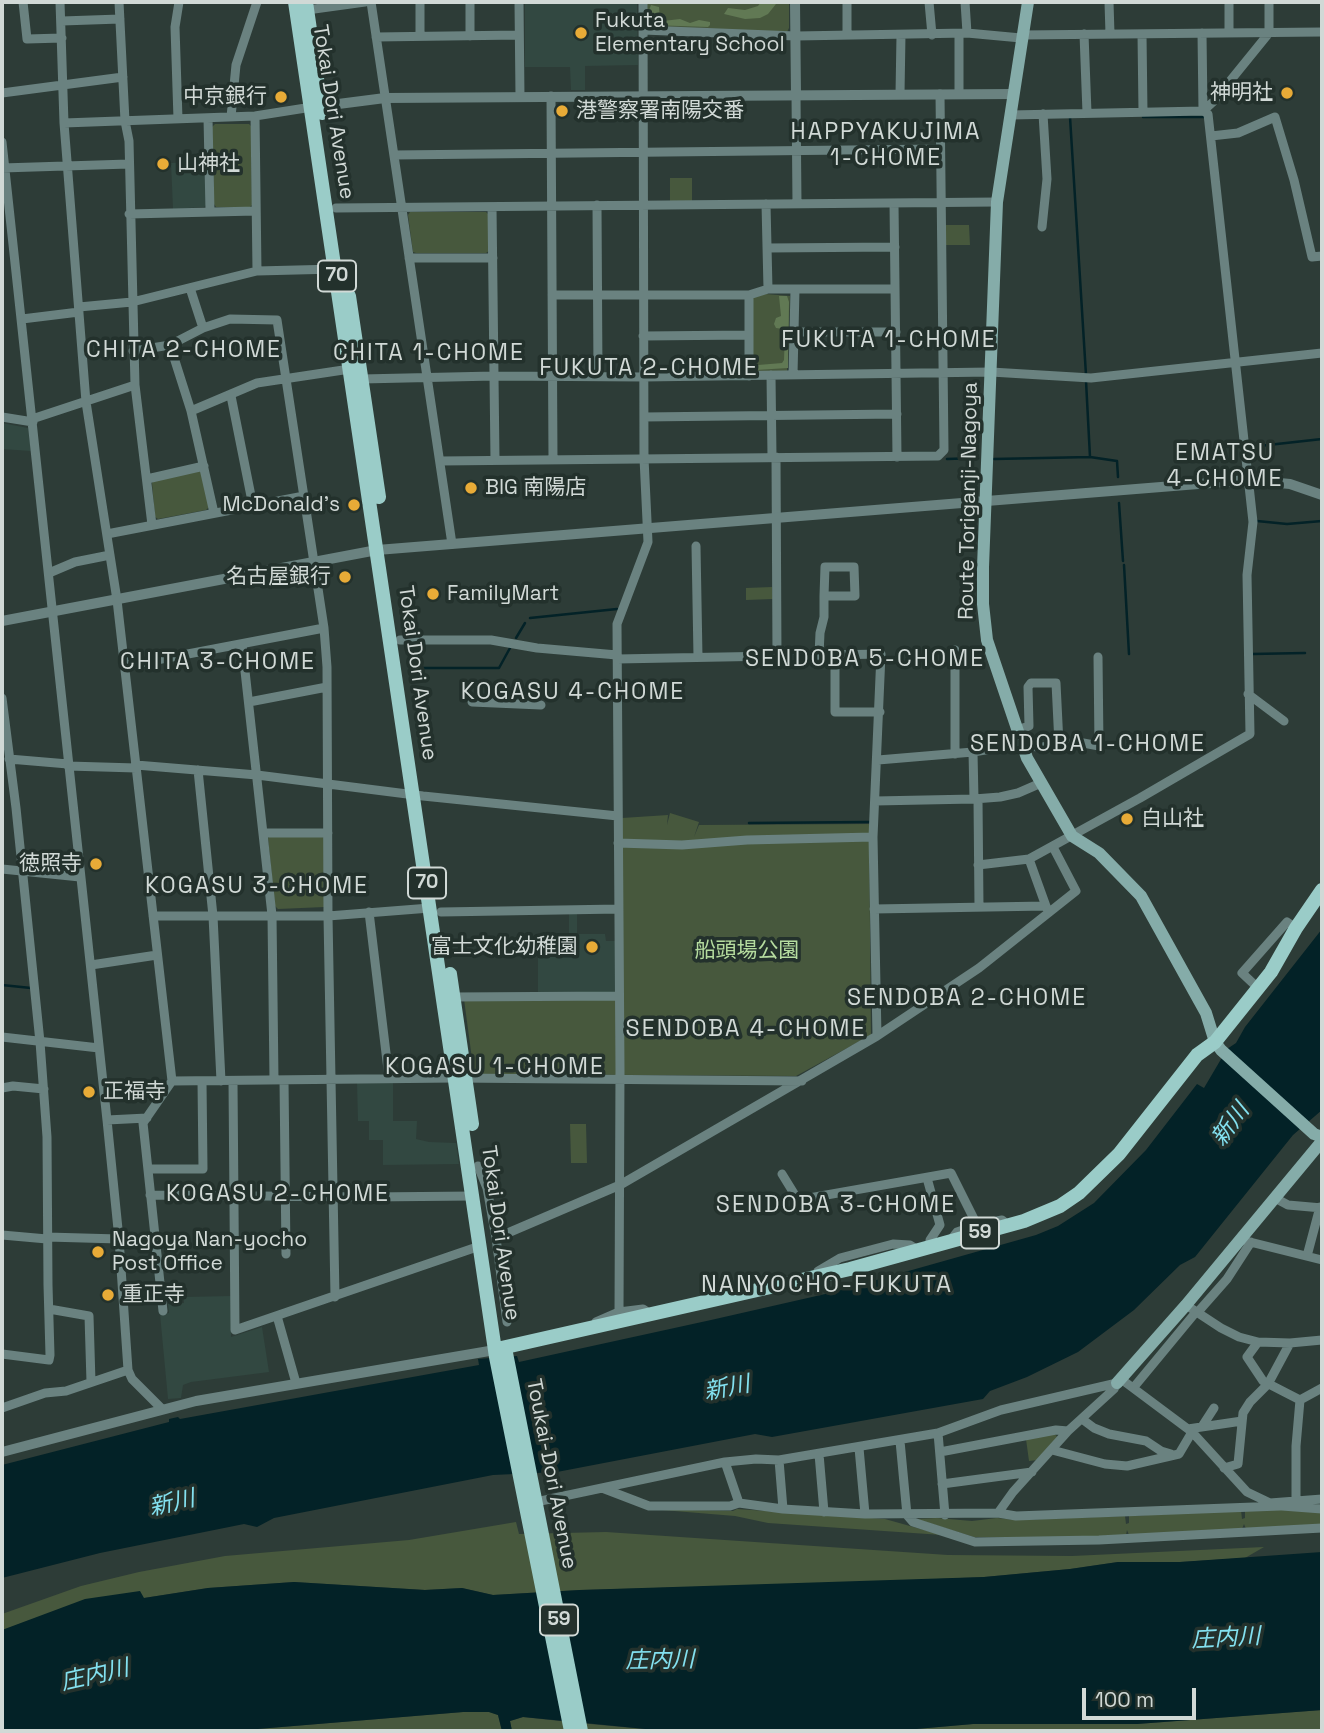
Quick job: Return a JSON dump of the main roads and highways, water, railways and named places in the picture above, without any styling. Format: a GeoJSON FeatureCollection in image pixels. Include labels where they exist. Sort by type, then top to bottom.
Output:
{"type":"FeatureCollection","features":[{"type":"Feature","properties":{"kind":"main road","name":"Route Toriganji-Nagoya"},"geometry":{"type":"LineString","coordinates":[[1028,2],[997,202],[984,604],[987,640],[1023,745],[1041,783],[1072,836],[1099,853],[1141,896],[1206,1013],[1218,1046],[1319,1137]]}},
{"type":"Feature","properties":{"kind":"main road","name":"Tokai Dori Avenue"},"geometry":{"type":"LineString","coordinates":[[303,5],[350,369],[400,640],[418,795]]}},
{"type":"Feature","properties":{"kind":"main road","name":"Tokai Dori Avenue"},"geometry":{"type":"LineString","coordinates":[[317,107],[336,208],[362,379],[382,550],[460,1078],[474,1196],[501,1352]]}},
{"type":"Feature","properties":{"kind":"main road","name":"59"},"geometry":{"type":"LineString","coordinates":[[501,1352],[924,1249],[1044,1214],[1060,1206],[1079,1193],[1119,1154],[1197,1055],[1218,1046],[1271,972],[1322,889]]}},
{"type":"Feature","properties":{"kind":"main road","name":"Tokai Dori Avenue"},"geometry":{"type":"LineString","coordinates":[[435,910],[453,997],[460,1078],[478,1166],[501,1352]]}},
{"type":"Feature","properties":{"kind":"main road"},"geometry":{"type":"LineString","coordinates":[[1119,1381],[1193,1310],[1246,1241],[1319,1137]]}},
{"type":"Feature","properties":{"kind":"main road","name":"Toukai-Dori Avenue"},"geometry":{"type":"LineString","coordinates":[[501,1352],[581,1731]]}},
{"type":"Feature","properties":{"kind":"main road","name":"Toukai-Dori Avenue"},"geometry":{"type":"LineString","coordinates":[[531,1502],[571,1731]]}},
{"type":"Feature","properties":{"kind":"water","name":"新川"},"geometry":{"type":"Polygon","coordinates":[[[1322,929],[1322,1110],[1293,1135],[1195,1257],[1180,1265],[1134,1310],[1078,1352],[1027,1377],[990,1391],[983,1399],[772,1437],[755,1434],[557,1472],[493,1475],[274,1518],[257,1527],[244,1524],[100,1553],[2,1578],[2,1465],[169,1422],[169,1419],[178,1417],[180,1419],[479,1365],[478,1359],[517,1356],[519,1362],[711,1320],[834,1292],[1036,1235],[1058,1226],[1094,1203],[1146,1150],[1197,1084],[1204,1088],[1227,1049],[1236,1043],[1245,1027],[1322,929]]]}},
{"type":"Feature","properties":{"kind":"water","name":"庄内川"},"geometry":{"type":"Polygon","coordinates":[[[1322,1552],[1322,1710],[1137,1724],[973,1724],[893,1731],[666,1731],[523,1717],[510,1721],[512,1731],[502,1731],[498,1715],[489,1712],[463,1712],[233,1731],[2,1731],[2,1630],[85,1599],[140,1591],[144,1598],[208,1588],[294,1582],[425,1590],[462,1588],[493,1595],[984,1577],[1118,1562],[1180,1562],[1322,1552]]]}},
{"type":"Feature","properties":{"kind":"waterway"},"geometry":{"type":"LineString","coordinates":[[1070,117],[1086,375]]}},
{"type":"Feature","properties":{"kind":"waterway"},"geometry":{"type":"LineString","coordinates":[[1143,117],[1204,117]]}},
{"type":"Feature","properties":{"kind":"waterway"},"geometry":{"type":"LineString","coordinates":[[1086,381],[1090,457]]}},
{"type":"Feature","properties":{"kind":"waterway"},"geometry":{"type":"LineString","coordinates":[[1250,447],[1322,439]]}},
{"type":"Feature","properties":{"kind":"waterway"},"geometry":{"type":"LineString","coordinates":[[994,459],[1090,457],[1117,461],[1118,477]]}},
{"type":"Feature","properties":{"kind":"waterway"},"geometry":{"type":"LineString","coordinates":[[947,459],[978,458]]}},
{"type":"Feature","properties":{"kind":"waterway"},"geometry":{"type":"LineString","coordinates":[[1119,503],[1123,561]]}},
{"type":"Feature","properties":{"kind":"waterway"},"geometry":{"type":"LineString","coordinates":[[1257,521],[1287,524],[1322,521]]}},
{"type":"Feature","properties":{"kind":"waterway"},"geometry":{"type":"LineString","coordinates":[[1124,565],[1129,654]]}},
{"type":"Feature","properties":{"kind":"waterway"},"geometry":{"type":"LineString","coordinates":[[530,618],[617,609]]}},
{"type":"Feature","properties":{"kind":"waterway"},"geometry":{"type":"LineString","coordinates":[[516,638],[525,623]]}},
{"type":"Feature","properties":{"kind":"waterway"},"geometry":{"type":"LineString","coordinates":[[415,668],[499,668],[510,648]]}},
{"type":"Feature","properties":{"kind":"waterway"},"geometry":{"type":"LineString","coordinates":[[1252,654],[1305,653]]}},
{"type":"Feature","properties":{"kind":"waterway"},"geometry":{"type":"LineString","coordinates":[[749,823],[869,822]]}},
{"type":"Feature","properties":{"kind":"waterway"},"geometry":{"type":"LineString","coordinates":[[2,985],[31,988]]}},
{"type":"Feature","properties":{"kind":"place","name":"Fukuta Elementary School"},"geometry":{"type":"Point","coordinates":[581,33]}},
{"type":"Feature","properties":{"kind":"place","name":"神明社"},"geometry":{"type":"Point","coordinates":[1287,93]}},
{"type":"Feature","properties":{"kind":"place","name":"中京銀行"},"geometry":{"type":"Point","coordinates":[281,97]}},
{"type":"Feature","properties":{"kind":"place","name":"港警察署南陽交番"},"geometry":{"type":"Point","coordinates":[562,111]}},
{"type":"Feature","properties":{"kind":"place","name":"山神社"},"geometry":{"type":"Point","coordinates":[163,164]}},
{"type":"Feature","properties":{"kind":"place","name":"BIG 南陽店"},"geometry":{"type":"Point","coordinates":[471,488]}},
{"type":"Feature","properties":{"kind":"place","name":"McDonald's"},"geometry":{"type":"Point","coordinates":[354,505]}},
{"type":"Feature","properties":{"kind":"place","name":"名古屋銀行"},"geometry":{"type":"Point","coordinates":[345,577]}},
{"type":"Feature","properties":{"kind":"place","name":"FamilyMart"},"geometry":{"type":"Point","coordinates":[433,594]}},
{"type":"Feature","properties":{"kind":"place","name":"白山社"},"geometry":{"type":"Point","coordinates":[1127,819]}},
{"type":"Feature","properties":{"kind":"place","name":"徳照寺"},"geometry":{"type":"Point","coordinates":[96,864]}},
{"type":"Feature","properties":{"kind":"place","name":"富士文化幼稚園"},"geometry":{"type":"Point","coordinates":[592,947]}},
{"type":"Feature","properties":{"kind":"place","name":"正福寺"},"geometry":{"type":"Point","coordinates":[89,1092]}},
{"type":"Feature","properties":{"kind":"place","name":"Nagoya Nan-yocho Post Office"},"geometry":{"type":"Point","coordinates":[98,1252]}},
{"type":"Feature","properties":{"kind":"place","name":"重正寺"},"geometry":{"type":"Point","coordinates":[108,1295]}},
{"type":"Feature","properties":{"kind":"district","name":"HAPPYAKUJIMA 1-CHOME"},"geometry":{"type":"Point","coordinates":[886,146]}},
{"type":"Feature","properties":{"kind":"district","name":"FUKUTA 1-CHOME"},"geometry":{"type":"Point","coordinates":[889,341]}},
{"type":"Feature","properties":{"kind":"district","name":"CHITA 2-CHOME"},"geometry":{"type":"Point","coordinates":[184,351]}},
{"type":"Feature","properties":{"kind":"district","name":"CHITA 1-CHOME"},"geometry":{"type":"Point","coordinates":[429,354]}},
{"type":"Feature","properties":{"kind":"district","name":"FUKUTA 2-CHOME"},"geometry":{"type":"Point","coordinates":[649,369]}},
{"type":"Feature","properties":{"kind":"district","name":"EMATSU 4-CHOME"},"geometry":{"type":"Point","coordinates":[1225,467]}},
{"type":"Feature","properties":{"kind":"district","name":"SENDOBA 5-CHOME"},"geometry":{"type":"Point","coordinates":[865,660]}},
{"type":"Feature","properties":{"kind":"district","name":"CHITA 3-CHOME"},"geometry":{"type":"Point","coordinates":[218,663]}},
{"type":"Feature","properties":{"kind":"district","name":"KOGASU 4-CHOME"},"geometry":{"type":"Point","coordinates":[573,693]}},
{"type":"Feature","properties":{"kind":"district","name":"SENDOBA 1-CHOME"},"geometry":{"type":"Point","coordinates":[1088,745]}},
{"type":"Feature","properties":{"kind":"district","name":"KOGASU 3-CHOME"},"geometry":{"type":"Point","coordinates":[257,887]}},
{"type":"Feature","properties":{"kind":"district","name":"SENDOBA 2-CHOME"},"geometry":{"type":"Point","coordinates":[967,999]}},
{"type":"Feature","properties":{"kind":"district","name":"SENDOBA 4-CHOME"},"geometry":{"type":"Point","coordinates":[746,1030]}},
{"type":"Feature","properties":{"kind":"district","name":"KOGASU 1-CHOME"},"geometry":{"type":"Point","coordinates":[495,1068]}},
{"type":"Feature","properties":{"kind":"district","name":"KOGASU 2-CHOME"},"geometry":{"type":"Point","coordinates":[278,1195]}},
{"type":"Feature","properties":{"kind":"district","name":"SENDOBA 3-CHOME"},"geometry":{"type":"Point","coordinates":[836,1206]}},
{"type":"Feature","properties":{"kind":"district","name":"NANYOCHO-FUKUTA"},"geometry":{"type":"Point","coordinates":[827,1285]}},
{"type":"Feature","properties":{"kind":"park label","name":"船頭場公園"},"geometry":{"type":"Point","coordinates":[747,951]}}]}
